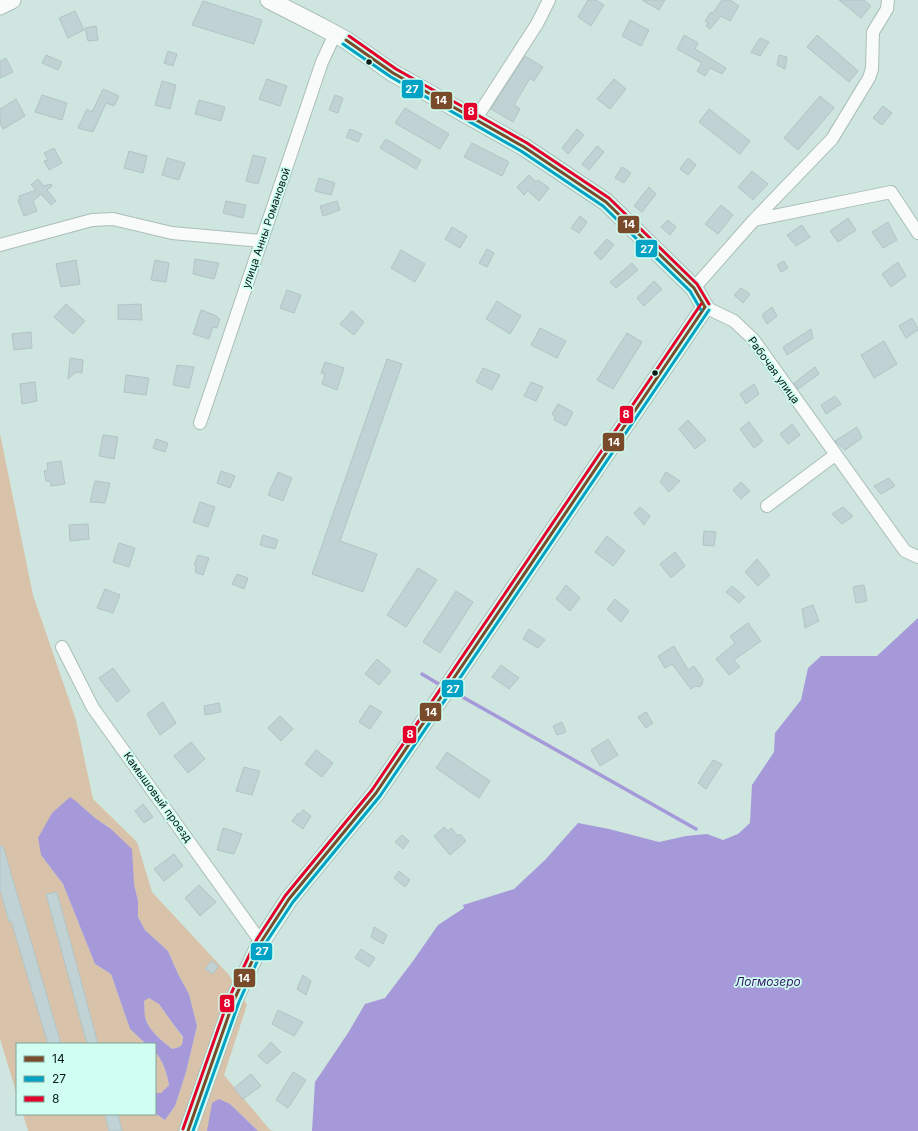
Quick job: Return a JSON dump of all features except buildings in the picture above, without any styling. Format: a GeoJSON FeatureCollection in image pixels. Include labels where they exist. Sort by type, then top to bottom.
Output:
{"type":"FeatureCollection","features":[{"type":"Feature","properties":{"kind":"street"},"geometry":{"type":"LineString","coordinates":[[0,6],[12,0]]}},
{"type":"Feature","properties":{"kind":"street"},"geometry":{"type":"LineString","coordinates":[[474,120],[537,24],[549,0]]}},
{"type":"Feature","properties":{"kind":"street"},"geometry":{"type":"LineString","coordinates":[[694,288],[754,220],[832,139],[870,78],[872,69],[873,32],[887,9],[888,0]]}},
{"type":"Feature","properties":{"kind":"street"},"geometry":{"type":"LineString","coordinates":[[188,1131],[234,1000],[261,942],[289,899],[376,793],[705,307],[694,288],[606,202],[524,147],[393,73],[346,40],[277,2]]}},
{"type":"Feature","properties":{"kind":"street","name":"улица Анны Романовой"},"geometry":{"type":"LineString","coordinates":[[200,423],[322,62],[335,34]]}},
{"type":"Feature","properties":{"kind":"street"},"geometry":{"type":"LineString","coordinates":[[754,220],[891,192],[918,233]]}},
{"type":"Feature","properties":{"kind":"street"},"geometry":{"type":"LineString","coordinates":[[0,245],[92,220],[113,219],[172,233],[262,241]]}},
{"type":"Feature","properties":{"kind":"street","name":"Рабочая улица"},"geometry":{"type":"LineString","coordinates":[[705,307],[734,321],[753,340],[905,550],[918,557]]}},
{"type":"Feature","properties":{"kind":"street"},"geometry":{"type":"LineString","coordinates":[[768,506],[835,455]]}},
{"type":"Feature","properties":{"kind":"street","name":"Камышовый проезд"},"geometry":{"type":"LineString","coordinates":[[62,647],[94,708],[261,942]]}},
{"type":"Feature","properties":{"kind":"shaded area"},"geometry":{"type":"Polygon","coordinates":[[[0,434],[33,595],[76,720],[93,799],[137,842],[152,892],[229,975],[247,1005],[224,1075],[270,1130],[273,1131],[258,1131],[230,1104],[209,1126],[207,1131],[28,1131],[23,1115],[156,1115],[156,1114],[165,1120],[175,1106],[186,1072],[197,1026],[189,994],[168,951],[145,930],[138,917],[138,901],[134,884],[111,829],[95,818],[77,802],[41,855],[63,884],[95,964],[111,974],[130,1029],[145,1043],[16,1043],[16,1092],[0,1039],[0,434]]]}},
{"type":"Feature","properties":{"kind":"shaded area"},"geometry":{"type":"Polygon","coordinates":[[[149,998],[159,1004],[183,1038],[182,1043],[177,1048],[172,1049],[156,1035],[149,1026],[145,1017],[144,1000],[149,998]]]}},
{"type":"Feature","properties":{"kind":"shaded area"},"geometry":{"type":"Polygon","coordinates":[[[156,1053],[164,1067],[169,1085],[161,1093],[156,1093],[156,1053]]]}},
{"type":"Feature","properties":{"kind":"water","name":"Логмозеро"},"geometry":{"type":"Polygon","coordinates":[[[918,618],[918,1131],[312,1131],[315,1082],[348,1033],[365,1004],[385,998],[438,925],[464,908],[463,905],[514,889],[545,860],[578,823],[609,829],[659,842],[686,836],[707,834],[723,840],[738,834],[750,823],[752,785],[774,752],[775,733],[801,700],[808,668],[821,656],[877,656],[918,618]]]}},
{"type":"Feature","properties":{"kind":"water"},"geometry":{"type":"Polygon","coordinates":[[[70,797],[111,829],[132,849],[134,884],[138,901],[138,917],[145,930],[168,951],[189,994],[197,1026],[186,1072],[175,1106],[165,1120],[156,1114],[156,1093],[161,1093],[169,1085],[166,1072],[156,1053],[156,1043],[145,1043],[130,1029],[111,974],[95,964],[63,884],[41,855],[38,838],[52,813],[70,797]],[[149,998],[144,1001],[147,1022],[156,1035],[172,1049],[182,1045],[183,1037],[159,1004],[149,998]]]}},
{"type":"Feature","properties":{"kind":"water"},"geometry":{"type":"Polygon","coordinates":[[[219,1099],[230,1104],[258,1131],[207,1131],[212,1103],[219,1099]]]}},
{"type":"Feature","properties":{"kind":"waterway"},"geometry":{"type":"LineString","coordinates":[[422,674],[442,686]]}},
{"type":"Feature","properties":{"kind":"waterway"},"geometry":{"type":"LineString","coordinates":[[459,695],[696,829]]}},
{"type":"Feature","properties":{"kind":"transit line","name":"8"},"geometry":{"type":"LineString","coordinates":[[349,36],[396,69],[527,143],[609,198],[697,284],[709,304]]}},
{"type":"Feature","properties":{"kind":"transit line","name":"14"},"geometry":{"type":"LineString","coordinates":[[346,40],[393,73],[524,147],[606,202],[694,288],[705,307]]}},
{"type":"Feature","properties":{"kind":"transit line","name":"27"},"geometry":{"type":"LineString","coordinates":[[343,44],[391,77],[521,151],[603,206],[690,291],[701,310]]}},
{"type":"Feature","properties":{"kind":"transit line","name":"8"},"geometry":{"type":"LineString","coordinates":[[183,1129],[229,998],[257,939],[285,896],[372,790],[701,304]]}},
{"type":"Feature","properties":{"kind":"transit line","name":"14"},"geometry":{"type":"LineString","coordinates":[[188,1131],[234,1000],[261,942],[289,899],[376,793],[705,307]]}},
{"type":"Feature","properties":{"kind":"transit line","name":"27"},"geometry":{"type":"LineString","coordinates":[[193,1131],[239,1002],[265,944],[293,902],[380,796],[709,310]]}}]}
